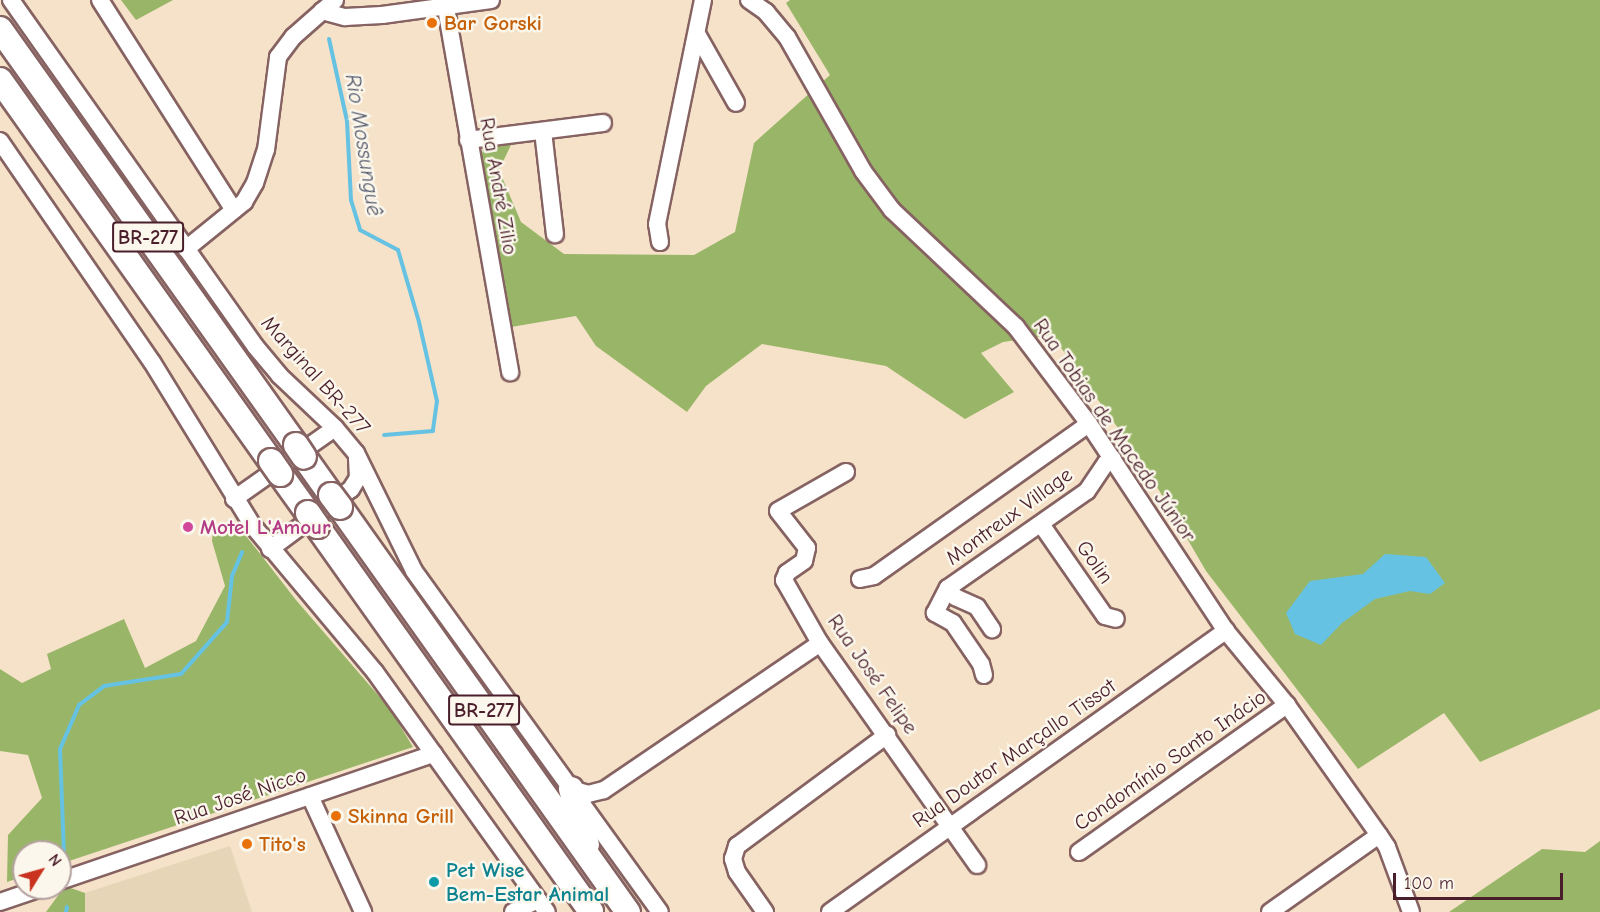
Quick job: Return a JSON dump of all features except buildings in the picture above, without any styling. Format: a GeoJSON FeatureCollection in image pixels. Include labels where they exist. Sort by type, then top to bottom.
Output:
{"type":"FeatureCollection","features":[{"type":"Feature","properties":{"kind":"highway","name":"BR-277"},"geometry":{"type":"LineString","coordinates":[[0,28],[628,912]]}},
{"type":"Feature","properties":{"kind":"highway","name":"BR-277"},"geometry":{"type":"LineString","coordinates":[[0,80],[591,912]]}},
{"type":"Feature","properties":{"kind":"highway"},"geometry":{"type":"LineString","coordinates":[[571,789],[592,861]]}},
{"type":"Feature","properties":{"kind":"street","name":"Marginal BR-277"},"geometry":{"type":"LineString","coordinates":[[11,0],[263,356],[335,428],[356,453],[414,571],[571,789]]}},
{"type":"Feature","properties":{"kind":"street"},"geometry":{"type":"LineString","coordinates":[[100,0],[234,210]]}},
{"type":"Feature","properties":{"kind":"street"},"geometry":{"type":"LineString","coordinates":[[186,249],[244,202],[255,183],[266,150],[278,57],[293,37],[328,6],[345,17],[446,8],[491,0]]}},
{"type":"Feature","properties":{"kind":"street"},"geometry":{"type":"LineString","coordinates":[[660,242],[657,224],[703,0]]}},
{"type":"Feature","properties":{"kind":"street","name":"Rua Tobias de Macedo Júnior"},"geometry":{"type":"LineString","coordinates":[[749,0],[766,12],[787,37],[863,171],[892,210],[923,242],[962,272],[1016,327],[1089,424],[1226,632],[1287,705],[1387,847],[1412,912]]}},
{"type":"Feature","properties":{"kind":"street","name":"Rua André Zilio"},"geometry":{"type":"LineString","coordinates":[[446,8],[510,372]]}},
{"type":"Feature","properties":{"kind":"street"},"geometry":{"type":"LineString","coordinates":[[697,34],[736,103]]}},
{"type":"Feature","properties":{"kind":"street"},"geometry":{"type":"LineString","coordinates":[[468,140],[603,123]]}},
{"type":"Feature","properties":{"kind":"street"},"geometry":{"type":"LineString","coordinates":[[543,131],[555,234]]}},
{"type":"Feature","properties":{"kind":"street"},"geometry":{"type":"LineString","coordinates":[[0,141],[152,362],[234,499],[270,549],[375,672],[542,906],[513,912]]}},
{"type":"Feature","properties":{"kind":"street"},"geometry":{"type":"LineString","coordinates":[[860,579],[874,576],[1089,424]]}},
{"type":"Feature","properties":{"kind":"street"},"geometry":{"type":"LineString","coordinates":[[234,499],[335,428]]}},
{"type":"Feature","properties":{"kind":"street"},"geometry":{"type":"LineString","coordinates":[[270,549],[351,489],[358,478],[356,453]]}},
{"type":"Feature","properties":{"kind":"street","name":"Montreux Village"},"geometry":{"type":"LineString","coordinates":[[984,675],[981,664],[953,623],[935,613],[948,588],[1086,491],[1106,463],[1113,459]]}},
{"type":"Feature","properties":{"kind":"street","name":"Rua José Felipe"},"geometry":{"type":"LineString","coordinates":[[846,471],[778,511],[807,548],[804,561],[787,573],[784,580],[820,643],[977,865]]}},
{"type":"Feature","properties":{"kind":"street","name":"Golin"},"geometry":{"type":"LineString","coordinates":[[1041,524],[1106,616],[1116,619]]}},
{"type":"Feature","properties":{"kind":"street"},"geometry":{"type":"LineString","coordinates":[[948,588],[955,597],[977,607],[992,629]]}},
{"type":"Feature","properties":{"kind":"street","name":"Rua Doutor Marçallo Tissot"},"geometry":{"type":"LineString","coordinates":[[830,912],[1226,632]]}},
{"type":"Feature","properties":{"kind":"street"},"geometry":{"type":"LineString","coordinates":[[571,789],[588,794],[604,790],[820,643]]}},
{"type":"Feature","properties":{"kind":"street","name":"Condomínio Santo Inácio"},"geometry":{"type":"LineString","coordinates":[[1079,852],[1287,705]]}},
{"type":"Feature","properties":{"kind":"street"},"geometry":{"type":"LineString","coordinates":[[765,912],[737,872],[733,859],[737,846],[887,735]]}},
{"type":"Feature","properties":{"kind":"street","name":"Rua José Nicco"},"geometry":{"type":"LineString","coordinates":[[72,877],[434,754]]}},
{"type":"Feature","properties":{"kind":"street"},"geometry":{"type":"LineString","coordinates":[[571,789],[660,912]]}},
{"type":"Feature","properties":{"kind":"street"},"geometry":{"type":"LineString","coordinates":[[310,796],[363,912]]}},
{"type":"Feature","properties":{"kind":"street"},"geometry":{"type":"LineString","coordinates":[[1270,912],[1379,835]]}},
{"type":"Feature","properties":{"kind":"shaded area"},"geometry":{"type":"Polygon","coordinates":[[[230,846],[252,912],[85,912],[85,893],[230,846]]]}},
{"type":"Feature","properties":{"kind":"green space"},"geometry":{"type":"Polygon","coordinates":[[[121,0],[173,0],[136,20],[121,0]]]}},
{"type":"Feature","properties":{"kind":"green space"},"geometry":{"type":"Polygon","coordinates":[[[790,0],[1600,0],[1600,709],[1480,762],[1444,713],[1358,769],[1206,571],[1145,466],[1052,335],[1003,342],[981,353],[1014,392],[965,419],[886,366],[762,344],[706,386],[687,412],[596,346],[576,316],[511,327],[479,166],[485,141],[511,145],[499,170],[521,222],[564,254],[694,255],[735,232],[754,143],[830,75],[786,3],[790,0]]]}},
{"type":"Feature","properties":{"kind":"green space"},"geometry":{"type":"Polygon","coordinates":[[[236,523],[296,600],[390,709],[413,747],[72,860],[72,840],[12,840],[12,880],[7,882],[8,835],[42,798],[28,755],[0,751],[0,669],[22,683],[51,669],[47,654],[124,619],[145,668],[196,641],[225,586],[212,541],[213,529],[236,523]]]}},
{"type":"Feature","properties":{"kind":"green space"},"geometry":{"type":"Polygon","coordinates":[[[1600,841],[1600,912],[1449,912],[1542,849],[1585,852],[1600,841]]]}},
{"type":"Feature","properties":{"kind":"green space"},"geometry":{"type":"Polygon","coordinates":[[[72,888],[85,893],[85,912],[46,912],[55,900],[72,900],[72,888]]]}},
{"type":"Feature","properties":{"kind":"water"},"geometry":{"type":"Polygon","coordinates":[[[1385,554],[1426,557],[1445,583],[1430,594],[1410,591],[1375,599],[1342,623],[1321,645],[1295,634],[1286,613],[1310,581],[1363,574],[1385,554]]]}},
{"type":"Feature","properties":{"kind":"waterway","name":"Rio Mossunguê"},"geometry":{"type":"LineString","coordinates":[[329,39],[347,121],[351,200],[360,230],[398,250],[419,322],[437,401],[433,431],[384,435]]}},
{"type":"Feature","properties":{"kind":"waterway","name":"Rio Mossunguê"},"geometry":{"type":"LineString","coordinates":[[63,840],[60,749],[79,705],[104,686],[181,674],[227,622],[232,576],[242,552]]}},
{"type":"Feature","properties":{"kind":"waterway","name":"Rio Mossunguê"},"geometry":{"type":"LineString","coordinates":[[66,912],[67,907]]}},
{"type":"Feature","properties":{"kind":"place","name":"Bar Gorski"},"geometry":{"type":"Point","coordinates":[432,23]}},
{"type":"Feature","properties":{"kind":"place","name":"Motel L'Amour"},"geometry":{"type":"Point","coordinates":[188,527]}},
{"type":"Feature","properties":{"kind":"place","name":"Skinna Grill"},"geometry":{"type":"Point","coordinates":[336,816]}},
{"type":"Feature","properties":{"kind":"place","name":"Tito's"},"geometry":{"type":"Point","coordinates":[247,844]}},
{"type":"Feature","properties":{"kind":"place","name":"Pet Wise Bem-Estar Animal"},"geometry":{"type":"Point","coordinates":[434,882]}}]}
